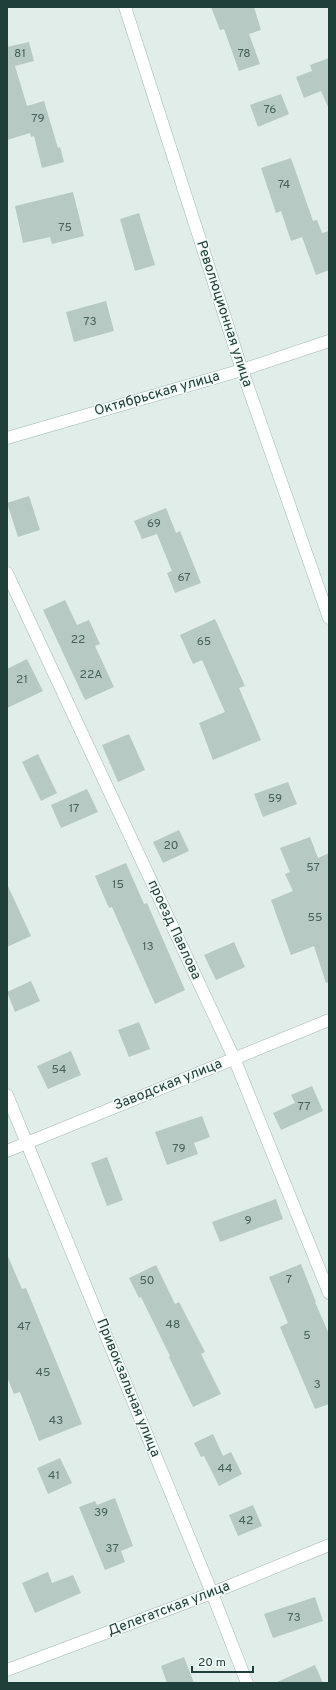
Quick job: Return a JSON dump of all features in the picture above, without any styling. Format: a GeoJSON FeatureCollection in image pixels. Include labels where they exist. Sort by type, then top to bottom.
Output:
{"type":"FeatureCollection","features":[{"type":"Feature","properties":{"kind":"street","name":"Революционная улица"},"geometry":{"type":"LineString","coordinates":[[125,7],[242,370],[329,618]]}},
{"type":"Feature","properties":{"kind":"street","name":"Октябрьская улица"},"geometry":{"type":"LineString","coordinates":[[7,438],[242,370],[329,341]]}},
{"type":"Feature","properties":{"kind":"street","name":"проезд Павлова"},"geometry":{"type":"LineString","coordinates":[[7,573],[234,1058],[329,1293]]}},
{"type":"Feature","properties":{"kind":"street","name":"Заводская улица"},"geometry":{"type":"LineString","coordinates":[[7,1151],[329,1020]]}},
{"type":"Feature","properties":{"kind":"street","name":"Привокзальная улица"},"geometry":{"type":"LineString","coordinates":[[7,1095],[212,1593],[247,1683]]}},
{"type":"Feature","properties":{"kind":"street","name":"Делегатская улица"},"geometry":{"type":"LineString","coordinates":[[7,1670],[212,1593],[329,1545]]}},
{"type":"Feature","properties":{"kind":"building"},"geometry":{"type":"Polygon","coordinates":[[[211,7],[254,7],[261,30],[249,34],[260,64],[239,71],[224,29],[220,30],[211,7]]]}},
{"type":"Feature","properties":{"kind":"building"},"geometry":{"type":"Polygon","coordinates":[[[29,42],[34,61],[15,66],[27,106],[44,101],[58,148],[60,147],[64,162],[42,168],[34,136],[31,137],[30,133],[7,140],[7,47],[29,42]]]}},
{"type":"Feature","properties":{"kind":"building"},"geometry":{"type":"Polygon","coordinates":[[[329,58],[329,109],[321,91],[304,98],[296,77],[312,71],[310,65],[329,58]]]}},
{"type":"Feature","properties":{"kind":"building"},"geometry":{"type":"Polygon","coordinates":[[[281,94],[289,114],[258,127],[250,105],[281,94]]]}},
{"type":"Feature","properties":{"kind":"building"},"geometry":{"type":"Polygon","coordinates":[[[291,158],[313,221],[317,220],[322,233],[329,231],[329,270],[316,275],[302,237],[291,241],[281,211],[276,213],[261,168],[291,158]]]}},
{"type":"Feature","properties":{"kind":"building"},"geometry":{"type":"Polygon","coordinates":[[[73,192],[84,236],[52,244],[50,237],[23,243],[15,206],[73,192]]]}},
{"type":"Feature","properties":{"kind":"building"},"geometry":{"type":"Polygon","coordinates":[[[139,213],[155,265],[135,271],[120,219],[139,213]]]}},
{"type":"Feature","properties":{"kind":"building"},"geometry":{"type":"Polygon","coordinates":[[[106,301],[114,331],[74,342],[66,312],[106,301]]]}},
{"type":"Feature","properties":{"kind":"building"},"geometry":{"type":"Polygon","coordinates":[[[29,496],[40,530],[18,537],[7,503],[29,496]]]}},
{"type":"Feature","properties":{"kind":"building"},"geometry":{"type":"Polygon","coordinates":[[[166,508],[176,533],[180,531],[201,583],[175,593],[167,573],[172,571],[157,534],[142,539],[134,521],[166,508]]]}},
{"type":"Feature","properties":{"kind":"building"},"geometry":{"type":"Polygon","coordinates":[[[65,600],[77,625],[89,620],[100,644],[95,646],[114,687],[85,700],[43,610],[65,600]]]}},
{"type":"Feature","properties":{"kind":"building"},"geometry":{"type":"Polygon","coordinates":[[[215,619],[245,686],[239,688],[261,740],[213,760],[199,723],[225,712],[202,660],[193,664],[180,635],[215,619]]]}},
{"type":"Feature","properties":{"kind":"building"},"geometry":{"type":"Polygon","coordinates":[[[27,659],[43,691],[7,708],[7,669],[27,659]]]}},
{"type":"Feature","properties":{"kind":"building"},"geometry":{"type":"Polygon","coordinates":[[[129,734],[145,770],[118,782],[102,745],[129,734]]]}},
{"type":"Feature","properties":{"kind":"building"},"geometry":{"type":"Polygon","coordinates":[[[38,754],[57,793],[41,801],[22,762],[38,754]]]}},
{"type":"Feature","properties":{"kind":"building"},"geometry":{"type":"Polygon","coordinates":[[[288,782],[297,804],[263,817],[254,794],[288,782]]]}},
{"type":"Feature","properties":{"kind":"building"},"geometry":{"type":"Polygon","coordinates":[[[87,789],[98,812],[61,828],[51,805],[87,789]]]}},
{"type":"Feature","properties":{"kind":"building"},"geometry":{"type":"Polygon","coordinates":[[[179,830],[189,851],[163,863],[153,842],[179,830]]]}},
{"type":"Feature","properties":{"kind":"building"},"geometry":{"type":"Polygon","coordinates":[[[310,837],[318,858],[329,853],[329,982],[326,983],[314,946],[291,955],[271,900],[293,891],[285,874],[290,872],[280,848],[310,837]]]}},
{"type":"Feature","properties":{"kind":"building"},"geometry":{"type":"Polygon","coordinates":[[[126,863],[144,904],[147,903],[185,990],[155,1004],[112,907],[109,908],[95,876],[126,863]]]}},
{"type":"Feature","properties":{"kind":"building"},"geometry":{"type":"Polygon","coordinates":[[[7,884],[31,936],[7,947],[7,884]]]}},
{"type":"Feature","properties":{"kind":"building"},"geometry":{"type":"Polygon","coordinates":[[[234,942],[245,967],[216,980],[204,955],[234,942]]]}},
{"type":"Feature","properties":{"kind":"building"},"geometry":{"type":"Polygon","coordinates":[[[31,981],[40,1001],[15,1012],[7,992],[31,981]]]}},
{"type":"Feature","properties":{"kind":"building"},"geometry":{"type":"Polygon","coordinates":[[[139,1022],[150,1049],[129,1057],[118,1030],[139,1022]]]}},
{"type":"Feature","properties":{"kind":"building"},"geometry":{"type":"Polygon","coordinates":[[[71,1051],[81,1075],[48,1089],[37,1066],[71,1051]]]}},
{"type":"Feature","properties":{"kind":"building"},"geometry":{"type":"Polygon","coordinates":[[[312,1086],[323,1111],[281,1130],[273,1113],[295,1103],[291,1095],[312,1086]]]}},
{"type":"Feature","properties":{"kind":"building"},"geometry":{"type":"Polygon","coordinates":[[[202,1116],[210,1137],[194,1143],[198,1154],[167,1165],[155,1132],[202,1116]]]}},
{"type":"Feature","properties":{"kind":"building"},"geometry":{"type":"Polygon","coordinates":[[[107,1157],[123,1200],[107,1206],[91,1163],[107,1157]]]}},
{"type":"Feature","properties":{"kind":"building"},"geometry":{"type":"Polygon","coordinates":[[[276,1199],[283,1219],[220,1242],[212,1222],[276,1199]]]}},
{"type":"Feature","properties":{"kind":"building"},"geometry":{"type":"Polygon","coordinates":[[[7,1254],[22,1289],[26,1288],[82,1424],[39,1441],[20,1392],[14,1394],[7,1377],[7,1254]]]}},
{"type":"Feature","properties":{"kind":"building"},"geometry":{"type":"Polygon","coordinates":[[[301,1264],[329,1334],[329,1404],[315,1409],[280,1327],[288,1323],[269,1277],[301,1264]]]}},
{"type":"Feature","properties":{"kind":"building"},"geometry":{"type":"Polygon","coordinates":[[[156,1265],[175,1304],[179,1302],[205,1352],[201,1354],[221,1394],[193,1407],[141,1297],[139,1298],[129,1278],[156,1265]]]}},
{"type":"Feature","properties":{"kind":"building"},"geometry":{"type":"Polygon","coordinates":[[[213,1434],[223,1456],[231,1452],[242,1474],[219,1486],[204,1456],[201,1457],[194,1443],[213,1434]]]}},
{"type":"Feature","properties":{"kind":"building"},"geometry":{"type":"Polygon","coordinates":[[[60,1458],[72,1483],[48,1494],[37,1468],[60,1458]]]}},
{"type":"Feature","properties":{"kind":"building"},"geometry":{"type":"Polygon","coordinates":[[[115,1498],[133,1546],[121,1551],[125,1562],[105,1570],[79,1507],[95,1501],[97,1505],[115,1498]]]}},
{"type":"Feature","properties":{"kind":"building"},"geometry":{"type":"Polygon","coordinates":[[[253,1505],[262,1526],[238,1536],[229,1515],[253,1505]]]}},
{"type":"Feature","properties":{"kind":"building"},"geometry":{"type":"Polygon","coordinates":[[[48,1572],[52,1583],[73,1575],[81,1593],[35,1613],[22,1583],[48,1572]]]}},
{"type":"Feature","properties":{"kind":"building"},"geometry":{"type":"Polygon","coordinates":[[[315,1597],[323,1621],[273,1638],[264,1614],[315,1597]]]}},
{"type":"Feature","properties":{"kind":"building"},"geometry":{"type":"Polygon","coordinates":[[[184,1657],[194,1683],[167,1683],[161,1666],[184,1657]]]}},
{"type":"Feature","properties":{"kind":"building"},"geometry":{"type":"Polygon","coordinates":[[[315,1665],[323,1683],[275,1683],[315,1665]]]}}]}
